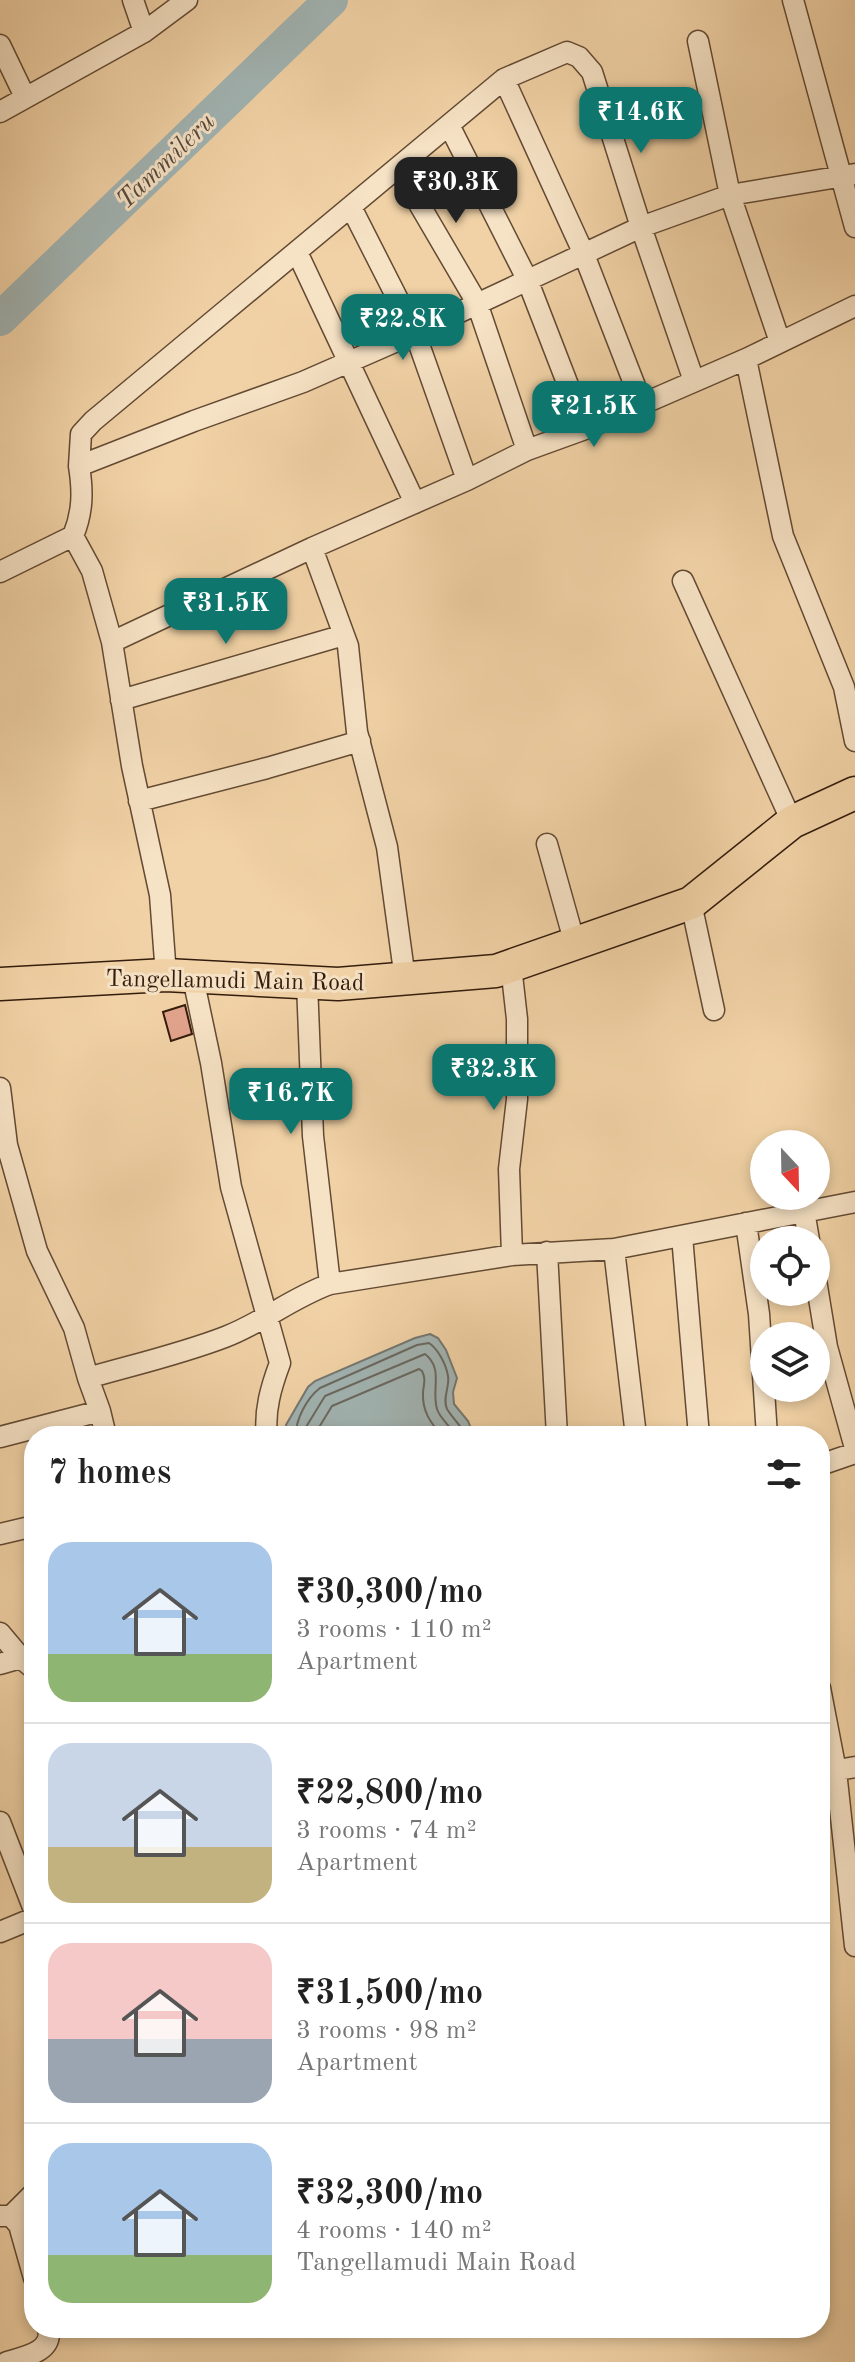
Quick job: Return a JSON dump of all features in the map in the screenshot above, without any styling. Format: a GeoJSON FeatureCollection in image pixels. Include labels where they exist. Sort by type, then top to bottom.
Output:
{"type":"FeatureCollection","features":[{"type":"Feature","properties":{"kind":"main road","name":"Tangellamudi Main Road"},"geometry":{"type":"LineString","coordinates":[[0,984],[179,976],[338,984],[496,971],[691,903],[792,822],[855,793]]}},
{"type":"Feature","properties":{"kind":"street"},"geometry":{"type":"LineString","coordinates":[[133,0],[144,32]]}},
{"type":"Feature","properties":{"kind":"street"},"geometry":{"type":"LineString","coordinates":[[0,112],[144,32],[187,0]]}},
{"type":"Feature","properties":{"kind":"street"},"geometry":{"type":"LineString","coordinates":[[793,0],[848,174],[855,227]]}},
{"type":"Feature","properties":{"kind":"street"},"geometry":{"type":"LineString","coordinates":[[698,41],[730,195],[780,342]]}},
{"type":"Feature","properties":{"kind":"street"},"geometry":{"type":"LineString","coordinates":[[0,45],[25,97]]}},
{"type":"Feature","properties":{"kind":"street"},"geometry":{"type":"LineString","coordinates":[[0,572],[73,536],[80,519],[83,491],[79,466],[81,434],[93,421],[504,79],[567,52],[579,57],[592,72],[694,381]]}},
{"type":"Feature","properties":{"kind":"street"},"geometry":{"type":"LineString","coordinates":[[504,79],[583,252],[642,404]]}},
{"type":"Feature","properties":{"kind":"street"},"geometry":{"type":"LineString","coordinates":[[449,125],[527,279],[585,429]]}},
{"type":"Feature","properties":{"kind":"street"},"geometry":{"type":"LineString","coordinates":[[398,168],[477,303],[527,450]]}},
{"type":"Feature","properties":{"kind":"street"},"geometry":{"type":"LineString","coordinates":[[79,466],[303,382],[641,227],[730,195],[848,174]]}},
{"type":"Feature","properties":{"kind":"street"},"geometry":{"type":"LineString","coordinates":[[351,207],[415,333],[467,480]]}},
{"type":"Feature","properties":{"kind":"street"},"geometry":{"type":"LineString","coordinates":[[297,252],[415,503]]}},
{"type":"Feature","properties":{"kind":"street"},"geometry":{"type":"LineString","coordinates":[[112,642],[527,450],[585,429],[746,359],[855,306]]}},
{"type":"Feature","properties":{"kind":"street"},"geometry":{"type":"LineString","coordinates":[[746,359],[783,536],[844,687],[855,741]]}},
{"type":"Feature","properties":{"kind":"street"},"geometry":{"type":"LineString","coordinates":[[73,536],[92,571],[112,642],[139,801],[160,895],[179,976],[211,1063],[231,1187],[280,1363],[271,1386],[266,1426]]}},
{"type":"Feature","properties":{"kind":"street"},"geometry":{"type":"LineString","coordinates":[[312,548],[348,646],[360,741],[387,847],[405,979]]}},
{"type":"Feature","properties":{"kind":"street"},"geometry":{"type":"LineString","coordinates":[[683,581],[792,822]]}},
{"type":"Feature","properties":{"kind":"street"},"geometry":{"type":"LineString","coordinates":[[121,700],[344,635]]}},
{"type":"Feature","properties":{"kind":"street"},"geometry":{"type":"LineString","coordinates":[[139,801],[360,741]]}},
{"type":"Feature","properties":{"kind":"street"},"geometry":{"type":"LineString","coordinates":[[547,844],[575,944]]}},
{"type":"Feature","properties":{"kind":"street"},"geometry":{"type":"LineString","coordinates":[[691,903],[714,1010]]}},
{"type":"Feature","properties":{"kind":"street"},"geometry":{"type":"LineString","coordinates":[[511,966],[517,1019],[517,1099],[509,1169],[512,1255]]}},
{"type":"Feature","properties":{"kind":"street"},"geometry":{"type":"LineString","coordinates":[[307,983],[313,1136],[330,1284]]}},
{"type":"Feature","properties":{"kind":"street"},"geometry":{"type":"LineString","coordinates":[[0,1088],[3,1146],[37,1251],[74,1328],[104,1426]]}},
{"type":"Feature","properties":{"kind":"street"},"geometry":{"type":"LineString","coordinates":[[88,1378],[225,1337],[306,1293],[330,1284],[512,1255],[614,1249],[855,1202]]}},
{"type":"Feature","properties":{"kind":"street"},"geometry":{"type":"LineString","coordinates":[[804,1211],[807,1226]]}},
{"type":"Feature","properties":{"kind":"street"},"geometry":{"type":"LineString","coordinates":[[746,1223],[759,1314],[766,1426]]}},
{"type":"Feature","properties":{"kind":"street"},"geometry":{"type":"LineString","coordinates":[[682,1236],[698,1426]]}},
{"type":"Feature","properties":{"kind":"street"},"geometry":{"type":"LineString","coordinates":[[614,1249],[635,1426]]}},
{"type":"Feature","properties":{"kind":"street"},"geometry":{"type":"LineString","coordinates":[[547,1252],[556,1426]]}},
{"type":"Feature","properties":{"kind":"street"},"geometry":{"type":"LineString","coordinates":[[820,1306],[827,1347],[855,1450],[830,1461]]}},
{"type":"Feature","properties":{"kind":"street"},"geometry":{"type":"LineString","coordinates":[[42,1426],[100,1411]]}},
{"type":"Feature","properties":{"kind":"street"},"geometry":{"type":"LineString","coordinates":[[0,1437],[24,1431]]}},
{"type":"Feature","properties":{"kind":"street"},"geometry":{"type":"LineString","coordinates":[[0,1534],[24,1528]]}},
{"type":"Feature","properties":{"kind":"street"},"geometry":{"type":"LineString","coordinates":[[0,1633],[24,1660]]}},
{"type":"Feature","properties":{"kind":"street"},"geometry":{"type":"LineString","coordinates":[[0,1664],[24,1664]]}},
{"type":"Feature","properties":{"kind":"street"},"geometry":{"type":"LineString","coordinates":[[830,1736],[837,1770],[855,1946]]}},
{"type":"Feature","properties":{"kind":"street"},"geometry":{"type":"LineString","coordinates":[[0,1822],[24,1884]]}},
{"type":"Feature","properties":{"kind":"street"},"geometry":{"type":"LineString","coordinates":[[0,1932],[24,1922]]}},
{"type":"Feature","properties":{"kind":"street"},"geometry":{"type":"LineString","coordinates":[[24,2201],[5,2216],[19,2225],[24,2243]]}},
{"type":"Feature","properties":{"kind":"street"},"geometry":{"type":"LineString","coordinates":[[7,2362],[44,2348],[48,2338]]}},
{"type":"Feature","properties":{"kind":"water"},"geometry":{"type":"Polygon","coordinates":[[[430,1334],[438,1338],[446,1350],[457,1378],[454,1404],[470,1426],[286,1426],[308,1387],[315,1381],[430,1334]]]}},
{"type":"Feature","properties":{"kind":"building"},"geometry":{"type":"Polygon","coordinates":[[[185,1005],[192,1034],[171,1041],[163,1012],[185,1005]]]}},
{"type":"Feature","properties":{"kind":"waterway","name":"Tammileru"},"geometry":{"type":"LineString","coordinates":[[0,319],[331,0]]}}]}
